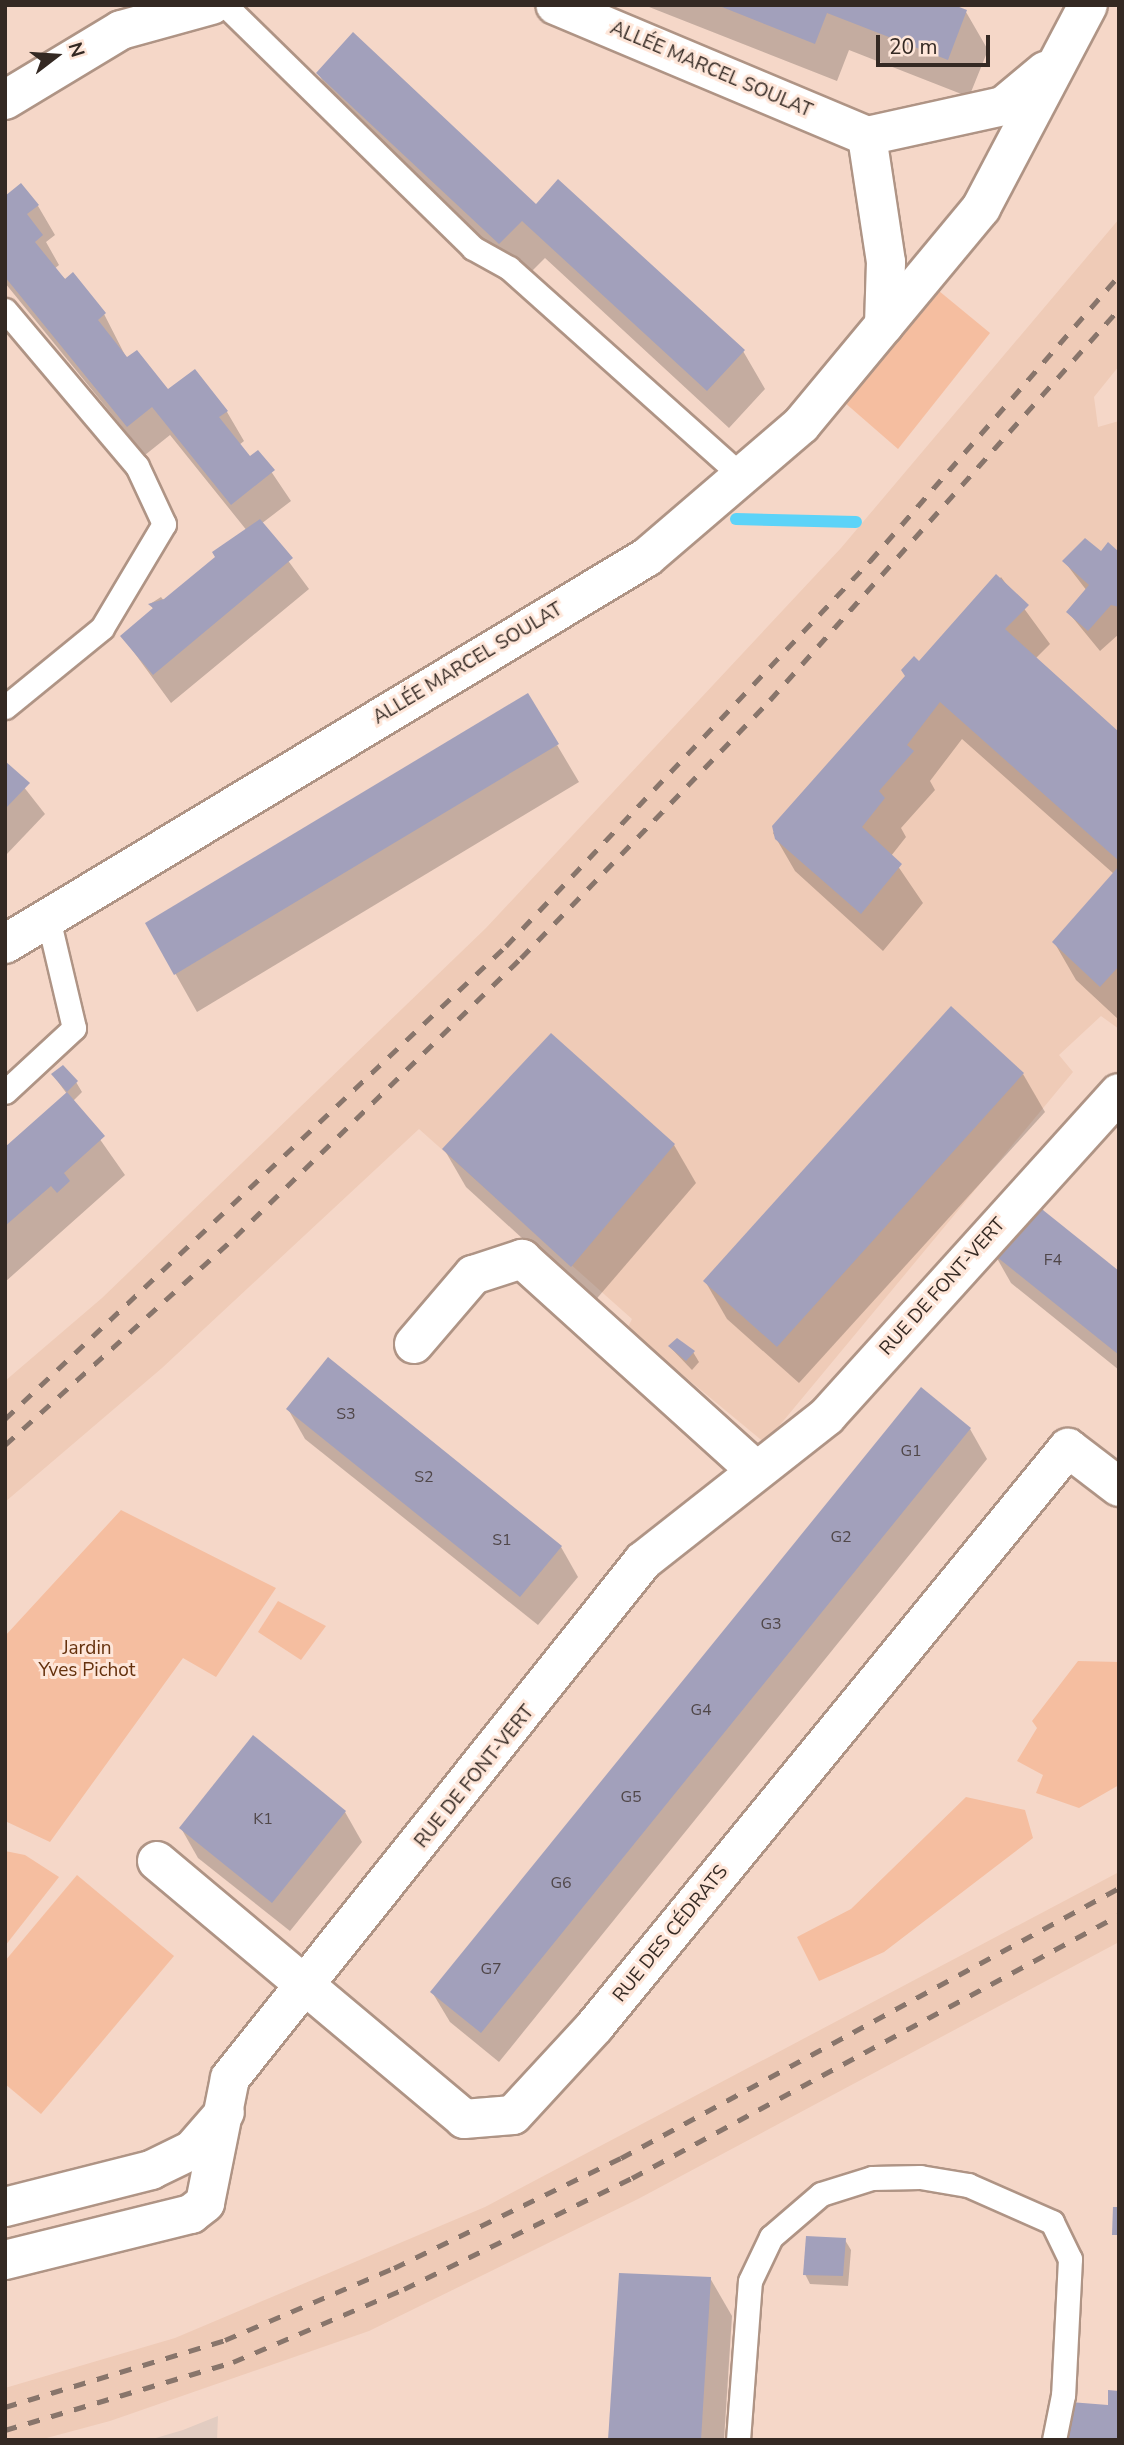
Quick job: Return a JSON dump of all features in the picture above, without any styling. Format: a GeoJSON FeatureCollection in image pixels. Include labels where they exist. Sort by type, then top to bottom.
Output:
{"type":"FeatureCollection","features":[{"type":"Feature","properties":{"kind":"street"},"geometry":{"type":"LineString","coordinates":[[5,100],[121,30],[212,5]]}},
{"type":"Feature","properties":{"kind":"street","name":"ALLÉE MARCEL SOULAT"},"geometry":{"type":"LineString","coordinates":[[555,5],[867,136],[1003,106],[1061,58]]}},
{"type":"Feature","properties":{"kind":"street","name":"ALLÉE MARCEL SOULAT"},"geometry":{"type":"LineString","coordinates":[[5,944],[647,557],[801,425],[981,208],[1088,5]]}},
{"type":"Feature","properties":{"kind":"street"},"geometry":{"type":"LineString","coordinates":[[867,136],[886,262],[884,325]]}},
{"type":"Feature","properties":{"kind":"street","name":"RUE DE FONT-VERT"},"geometry":{"type":"LineString","coordinates":[[5,2260],[191,2214],[205,2203],[229,2108],[230,2078],[269,2023],[308,1985],[643,1561],[827,1416],[1119,1093]]}},
{"type":"Feature","properties":{"kind":"street"},"geometry":{"type":"LineString","coordinates":[[414,1343],[473,1275],[522,1259],[757,1472]]}},
{"type":"Feature","properties":{"kind":"street","name":"RUE DES CÉDRATS"},"geometry":{"type":"LineString","coordinates":[[156,1861],[308,1985],[464,2119],[513,2115],[596,2026],[1068,1448],[1119,1487]]}},
{"type":"Feature","properties":{"kind":"street"},"geometry":{"type":"LineString","coordinates":[[5,2207],[151,2169],[192,2150],[229,2108]]}},
{"type":"Feature","properties":{"kind":"lane"},"geometry":{"type":"LineString","coordinates":[[225,5],[473,248],[509,268],[742,476]]}},
{"type":"Feature","properties":{"kind":"lane"},"geometry":{"type":"LineString","coordinates":[[5,310],[137,466],[164,524],[102,628],[5,707]]}},
{"type":"Feature","properties":{"kind":"lane"},"geometry":{"type":"LineString","coordinates":[[5,1092],[74,1028],[48,918]]}},
{"type":"Feature","properties":{"kind":"lane"},"geometry":{"type":"LineString","coordinates":[[738,2440],[750,2281],[771,2237],[821,2194],[872,2178],[920,2177],[968,2185],[1052,2222],[1070,2259],[1063,2396],[1054,2440]]}},
{"type":"Feature","properties":{"kind":"shaded area"},"geometry":{"type":"Polygon","coordinates":[[[1119,219],[1119,366],[1094,397],[1098,427],[1119,421],[1119,1029],[1101,1016],[1059,1055],[1073,1072],[765,1443],[627,1329],[632,1319],[419,1129],[162,1368],[5,1502],[5,1381],[102,1298],[486,928],[841,548],[1119,219]]]}},
{"type":"Feature","properties":{"kind":"shaded area"},"geometry":{"type":"Polygon","coordinates":[[[1119,1872],[1119,1942],[638,2199],[369,2331],[110,2421],[39,2440],[5,2440],[5,2388],[175,2338],[485,2207],[1119,1872]]]}},
{"type":"Feature","properties":{"kind":"shaded area"},"geometry":{"type":"Polygon","coordinates":[[[218,2416],[217,2440],[149,2440],[183,2430],[218,2416]]]}},
{"type":"Feature","properties":{"kind":"green space"},"geometry":{"type":"Polygon","coordinates":[[[939,291],[990,333],[898,449],[844,402],[939,291]]]}},
{"type":"Feature","properties":{"kind":"green space","name":"Jardin Yves Pichot"},"geometry":{"type":"Polygon","coordinates":[[[121,1510],[276,1588],[216,1677],[183,1658],[50,1842],[5,1821],[5,1636],[121,1510]]]}},
{"type":"Feature","properties":{"kind":"green space"},"geometry":{"type":"Polygon","coordinates":[[[278,1601],[326,1626],[301,1660],[258,1632],[278,1601]]]}},
{"type":"Feature","properties":{"kind":"green space"},"geometry":{"type":"Polygon","coordinates":[[[1078,1661],[1119,1662],[1119,1785],[1079,1808],[1036,1793],[1043,1775],[1017,1761],[1037,1728],[1032,1721],[1078,1661]]]}},
{"type":"Feature","properties":{"kind":"green space"},"geometry":{"type":"Polygon","coordinates":[[[966,1797],[1025,1810],[1033,1838],[884,1952],[819,1981],[797,1937],[851,1909],[966,1797]]]}},
{"type":"Feature","properties":{"kind":"green space"},"geometry":{"type":"Polygon","coordinates":[[[5,1851],[25,1855],[59,1877],[5,1946],[5,1851]]]}},
{"type":"Feature","properties":{"kind":"green space"},"geometry":{"type":"Polygon","coordinates":[[[77,1875],[174,1956],[41,2114],[5,2084],[5,1961],[77,1875]]]}},
{"type":"Feature","properties":{"kind":"building"},"geometry":{"type":"Polygon","coordinates":[[[717,5],[954,5],[967,10],[948,60],[827,13],[815,44],[717,5]]]}},
{"type":"Feature","properties":{"kind":"building"},"geometry":{"type":"Polygon","coordinates":[[[353,32],[536,204],[558,179],[745,350],[707,391],[522,221],[499,244],[316,73],[353,32]]]}},
{"type":"Feature","properties":{"kind":"building"},"geometry":{"type":"Polygon","coordinates":[[[21,183],[39,205],[27,214],[43,235],[35,242],[65,279],[73,272],[106,313],[98,320],[127,357],[137,350],[168,389],[195,369],[228,411],[219,417],[250,456],[258,450],[275,470],[231,505],[152,407],[127,427],[5,277],[5,196],[21,183]]]}},
{"type":"Feature","properties":{"kind":"building"},"geometry":{"type":"Polygon","coordinates":[[[260,519],[293,558],[153,675],[120,636],[153,608],[148,604],[164,599],[215,557],[212,552],[260,519]]]}},
{"type":"Feature","properties":{"kind":"building"},"geometry":{"type":"Polygon","coordinates":[[[1085,538],[1101,551],[1108,542],[1119,552],[1119,607],[1111,605],[1088,631],[1066,612],[1089,585],[1062,561],[1085,538]]]}},
{"type":"Feature","properties":{"kind":"building"},"geometry":{"type":"Polygon","coordinates":[[[996,574],[1029,605],[1005,629],[1119,732],[1119,861],[940,702],[907,745],[914,751],[879,791],[885,798],[862,827],[902,864],[861,914],[775,839],[772,826],[905,676],[901,670],[914,656],[919,661],[996,574]]]}},
{"type":"Feature","properties":{"kind":"building"},"geometry":{"type":"Polygon","coordinates":[[[528,693],[559,744],[174,975],[145,923],[528,693]]]}},
{"type":"Feature","properties":{"kind":"building"},"geometry":{"type":"Polygon","coordinates":[[[5,761],[30,783],[5,809],[5,761]]]}},
{"type":"Feature","properties":{"kind":"building"},"geometry":{"type":"Polygon","coordinates":[[[1119,866],[1119,966],[1100,987],[1052,942],[1119,866]]]}},
{"type":"Feature","properties":{"kind":"building"},"geometry":{"type":"Polygon","coordinates":[[[951,1006],[1024,1073],[777,1347],[703,1281],[951,1006]]]}},
{"type":"Feature","properties":{"kind":"building"},"geometry":{"type":"Polygon","coordinates":[[[551,1033],[675,1144],[571,1267],[442,1149],[551,1033]]]}},
{"type":"Feature","properties":{"kind":"building"},"geometry":{"type":"Polygon","coordinates":[[[63,1065],[78,1081],[67,1092],[51,1074],[63,1065]]]}},
{"type":"Feature","properties":{"kind":"building"},"geometry":{"type":"Polygon","coordinates":[[[67,1092],[105,1136],[64,1173],[70,1181],[57,1193],[51,1186],[5,1226],[5,1147],[67,1092]]]}},
{"type":"Feature","properties":{"kind":"building"},"geometry":{"type":"Polygon","coordinates":[[[1033,1202],[1119,1271],[1119,1355],[992,1253],[1033,1202]]]}},
{"type":"Feature","properties":{"kind":"building"},"geometry":{"type":"Polygon","coordinates":[[[677,1338],[695,1351],[686,1361],[668,1346],[677,1338]]]}},
{"type":"Feature","properties":{"kind":"building"},"geometry":{"type":"Polygon","coordinates":[[[328,1357],[562,1546],[520,1597],[286,1409],[328,1357]]]}},
{"type":"Feature","properties":{"kind":"building"},"geometry":{"type":"Polygon","coordinates":[[[921,1387],[971,1428],[481,2033],[430,1992],[921,1387]]]}},
{"type":"Feature","properties":{"kind":"building"},"geometry":{"type":"Polygon","coordinates":[[[253,1735],[346,1811],[272,1903],[179,1828],[253,1735]]]}},
{"type":"Feature","properties":{"kind":"building"},"geometry":{"type":"Polygon","coordinates":[[[1113,2207],[1119,2207],[1119,2235],[1112,2235],[1113,2207]]]}},
{"type":"Feature","properties":{"kind":"building"},"geometry":{"type":"Polygon","coordinates":[[[806,2236],[846,2238],[843,2276],[803,2275],[806,2236]]]}},
{"type":"Feature","properties":{"kind":"building"},"geometry":{"type":"Polygon","coordinates":[[[619,2273],[711,2277],[701,2440],[608,2440],[619,2273]]]}},
{"type":"Feature","properties":{"kind":"building"},"geometry":{"type":"Polygon","coordinates":[[[1108,2390],[1119,2391],[1119,2440],[1068,2440],[1070,2402],[1108,2405],[1108,2390]]]}},
{"type":"Feature","properties":{"kind":"waterway"},"geometry":{"type":"LineString","coordinates":[[736,519],[856,522]]}},
{"type":"Feature","properties":{"kind":"railway"},"geometry":{"type":"LineString","coordinates":[[5,1419],[506,946],[870,561],[1119,276]]}},
{"type":"Feature","properties":{"kind":"railway"},"geometry":{"type":"LineString","coordinates":[[5,1445],[235,1237],[521,958],[770,700],[1119,309]]}},
{"type":"Feature","properties":{"kind":"railway"},"geometry":{"type":"LineString","coordinates":[[5,2407],[225,2340],[394,2268],[621,2158],[1119,1888]]}},
{"type":"Feature","properties":{"kind":"railway"},"geometry":{"type":"LineString","coordinates":[[5,2430],[233,2362],[404,2289],[632,2178],[1119,1915]]}}]}
